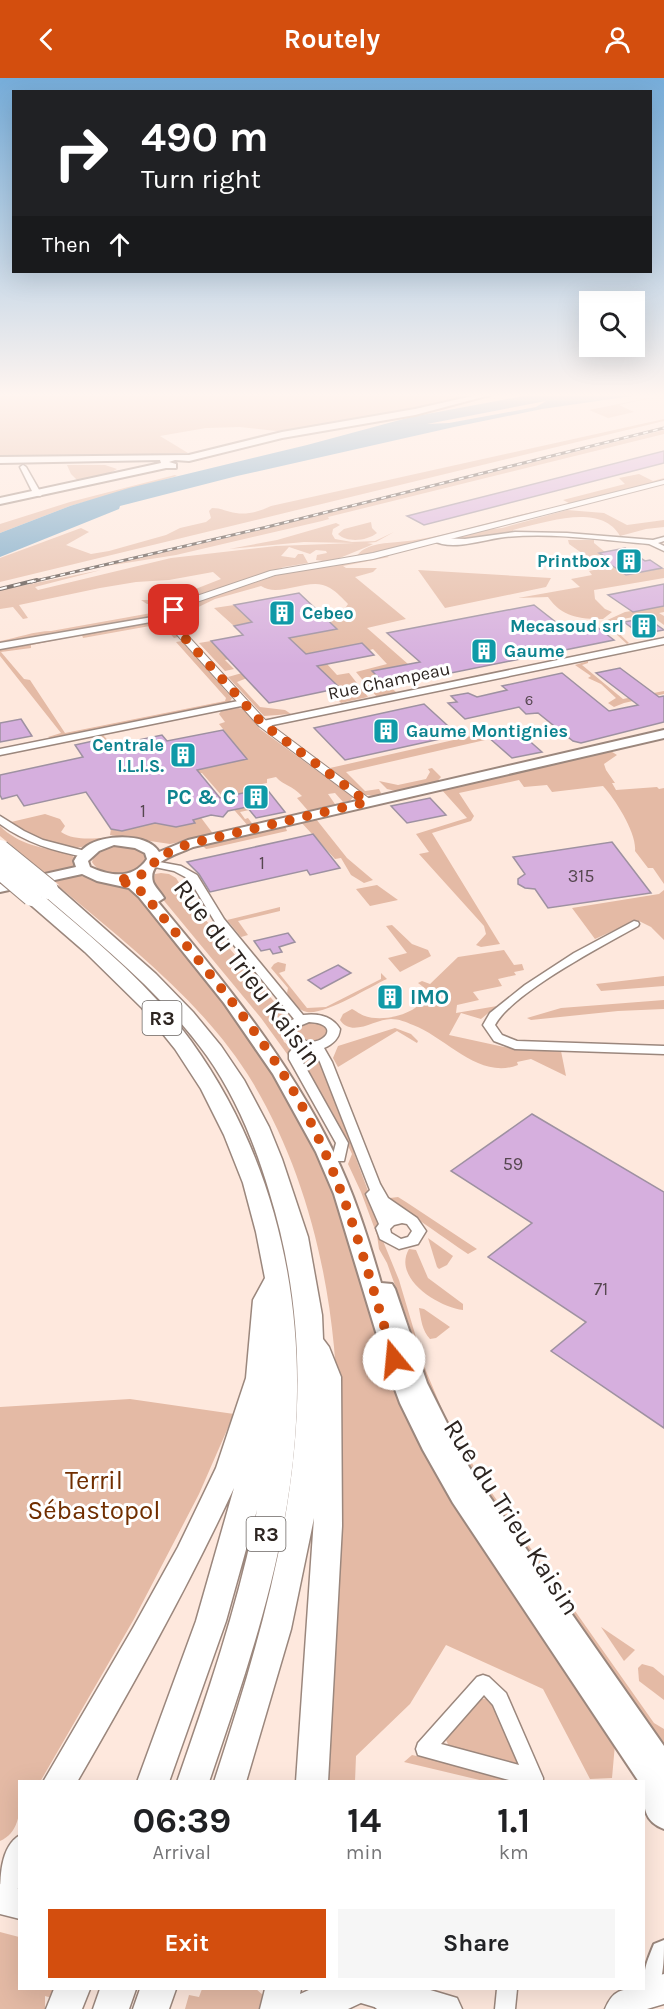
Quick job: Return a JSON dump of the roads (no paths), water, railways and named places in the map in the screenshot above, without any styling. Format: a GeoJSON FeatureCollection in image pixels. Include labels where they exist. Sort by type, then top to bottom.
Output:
{"type":"FeatureCollection","features":[{"type":"Feature","properties":{"kind":"highway","name":"R3"},"geometry":{"type":"LineString","coordinates":[[0,850],[86,941],[152,1005],[205,1076],[225,1110],[255,1182],[268,1227],[272,1289],[283,1335],[283,1408],[276,1491],[256,1580],[230,1675],[194,1780]]}},
{"type":"Feature","properties":{"kind":"highway","name":"R3"},"geometry":{"type":"LineString","coordinates":[[0,869],[40,893],[171,1001],[204,1038],[228,1073],[262,1136],[279,1180],[305,1277],[314,1410],[305,1495],[287,1587],[231,1780]]}},
{"type":"Feature","properties":{"kind":"highway"},"geometry":{"type":"LineString","coordinates":[[60,1780],[144,1638],[188,1556],[230,1468],[259,1378],[272,1289]]}},
{"type":"Feature","properties":{"kind":"highway"},"geometry":{"type":"LineString","coordinates":[[154,1780],[219,1598],[249,1487],[264,1407],[272,1289]]}},
{"type":"Feature","properties":{"kind":"highway"},"geometry":{"type":"LineString","coordinates":[[310,1332],[328,1377],[329,1454],[328,1526],[312,1780]]}},
{"type":"Feature","properties":{"kind":"highway"},"geometry":{"type":"LineString","coordinates":[[0,1886],[18,1855]]}},
{"type":"Feature","properties":{"kind":"highway"},"geometry":{"type":"LineString","coordinates":[[64,2009],[72,1990]]}},
{"type":"Feature","properties":{"kind":"highway"},"geometry":{"type":"LineString","coordinates":[[111,2009],[118,1990]]}},
{"type":"Feature","properties":{"kind":"highway"},"geometry":{"type":"LineString","coordinates":[[151,2009],[158,1990]]}},
{"type":"Feature","properties":{"kind":"highway"},"geometry":{"type":"LineString","coordinates":[[278,2009],[283,1990]]}},
{"type":"Feature","properties":{"kind":"highway"},"geometry":{"type":"LineString","coordinates":[[309,2009],[348,1990]]}},
{"type":"Feature","properties":{"kind":"main road"},"geometry":{"type":"LineString","coordinates":[[0,501],[79,485]]}},
{"type":"Feature","properties":{"kind":"main road"},"geometry":{"type":"LineString","coordinates":[[0,888],[84,869],[81,861],[85,854],[96,846],[113,841],[131,841],[146,846],[188,844],[664,734]]}},
{"type":"Feature","properties":{"kind":"main road"},"geometry":{"type":"LineString","coordinates":[[116,880],[132,878],[188,844]]}},
{"type":"Feature","properties":{"kind":"main road","name":"Rue du Trieu Kaisin"},"geometry":{"type":"LineString","coordinates":[[146,846],[153,852],[152,866],[146,883],[151,892],[267,1035],[312,1105],[339,1158],[369,1238],[407,1362],[441,1439],[480,1502],[660,1773]]}},
{"type":"Feature","properties":{"kind":"main road","name":"Rue du Trieu Kaisin"},"geometry":{"type":"LineString","coordinates":[[84,869],[102,879],[134,885],[144,894],[259,1039],[301,1105],[343,1194],[402,1380],[435,1453],[461,1497],[660,1773]]}},
{"type":"Feature","properties":{"kind":"main road"},"geometry":{"type":"LineString","coordinates":[[660,1773],[650,1795],[654,1805],[664,1816]]}},
{"type":"Feature","properties":{"kind":"main road"},"geometry":{"type":"LineString","coordinates":[[0,1899],[18,1904]]}},
{"type":"Feature","properties":{"kind":"main road"},"geometry":{"type":"LineString","coordinates":[[645,1990],[662,1965],[664,1954]]}},
{"type":"Feature","properties":{"kind":"main road"},"geometry":{"type":"LineString","coordinates":[[378,1991],[446,2009]]}},
{"type":"Feature","properties":{"kind":"street"},"geometry":{"type":"LineString","coordinates":[[32,485],[38,495]]}},
{"type":"Feature","properties":{"kind":"street"},"geometry":{"type":"LineString","coordinates":[[0,646],[170,616],[185,603],[273,573],[362,558],[652,485]]}},
{"type":"Feature","properties":{"kind":"street"},"geometry":{"type":"LineString","coordinates":[[436,540],[450,543],[512,534],[655,542],[664,539]]}},
{"type":"Feature","properties":{"kind":"street"},"geometry":{"type":"LineString","coordinates":[[655,542],[654,546],[664,549]]}},
{"type":"Feature","properties":{"kind":"street"},"geometry":{"type":"LineString","coordinates":[[170,616],[173,625],[263,724],[367,802]]}},
{"type":"Feature","properties":{"kind":"street","name":"Rue Champeau"},"geometry":{"type":"LineString","coordinates":[[263,724],[664,641]]}},
{"type":"Feature","properties":{"kind":"street"},"geometry":{"type":"LineString","coordinates":[[0,752],[243,703]]}},
{"type":"Feature","properties":{"kind":"street"},"geometry":{"type":"LineString","coordinates":[[0,819],[20,836],[85,854]]}},
{"type":"Feature","properties":{"kind":"street"},"geometry":{"type":"LineString","coordinates":[[152,866],[184,880],[211,917],[219,920],[302,1020]]}},
{"type":"Feature","properties":{"kind":"street"},"geometry":{"type":"LineString","coordinates":[[634,924],[568,961],[492,1016],[489,1025],[494,1034],[503,1041],[515,1045],[664,1050]]}},
{"type":"Feature","properties":{"kind":"street"},"geometry":{"type":"LineString","coordinates":[[322,1019],[334,1026],[336,1035],[332,1040],[317,1046],[302,1045],[295,1041],[290,1032],[292,1025],[302,1020],[322,1019]]}},
{"type":"Feature","properties":{"kind":"street"},"geometry":{"type":"LineString","coordinates":[[302,1045],[295,1053],[295,1059],[342,1143],[339,1158]]}},
{"type":"Feature","properties":{"kind":"street"},"geometry":{"type":"LineString","coordinates":[[317,1046],[326,1062],[373,1184],[389,1207],[416,1224],[419,1232],[416,1238],[399,1244],[388,1240],[383,1232],[386,1224],[373,1194],[373,1184]]}},
{"type":"Feature","properties":{"kind":"street"},"geometry":{"type":"LineString","coordinates":[[386,1224],[397,1219],[407,1219]]}},
{"type":"Feature","properties":{"kind":"street"},"geometry":{"type":"LineString","coordinates":[[483,1683],[500,1699],[534,1780],[425,1749],[483,1683]]}},
{"type":"Feature","properties":{"kind":"street"},"geometry":{"type":"LineString","coordinates":[[505,2009],[507,1990]]}},
{"type":"Feature","properties":{"kind":"water"},"geometry":{"type":"Polygon","coordinates":[[[141,485],[201,485],[120,506],[119,509],[0,557],[0,533],[70,506],[141,485]]]}},
{"type":"Feature","properties":{"kind":"railway"},"geometry":{"type":"LineString","coordinates":[[31,582],[435,485]]}},
{"type":"Feature","properties":{"kind":"railway"},"geometry":{"type":"LineString","coordinates":[[0,589],[37,580]]}},
{"type":"Feature","properties":{"kind":"place","name":"Printbox"},"geometry":{"type":"Point","coordinates":[629,561]}},
{"type":"Feature","properties":{"kind":"place","name":"Cebeo"},"geometry":{"type":"Point","coordinates":[282,613]}},
{"type":"Feature","properties":{"kind":"place","name":"Mecasoud srl"},"geometry":{"type":"Point","coordinates":[644,626]}},
{"type":"Feature","properties":{"kind":"place","name":"Gaume"},"geometry":{"type":"Point","coordinates":[484,651]}},
{"type":"Feature","properties":{"kind":"place","name":"Gaume Montignies"},"geometry":{"type":"Point","coordinates":[386,731]}},
{"type":"Feature","properties":{"kind":"place","name":"Centrale I.L.I.S."},"geometry":{"type":"Point","coordinates":[183,755]}},
{"type":"Feature","properties":{"kind":"place","name":"PC & C"},"geometry":{"type":"Point","coordinates":[256,797]}},
{"type":"Feature","properties":{"kind":"place","name":"IMO"},"geometry":{"type":"Point","coordinates":[390,997]}},
{"type":"Feature","properties":{"kind":"park label","name":"Terril Sébastopol"},"geometry":{"type":"Point","coordinates":[94,1495]}}]}
